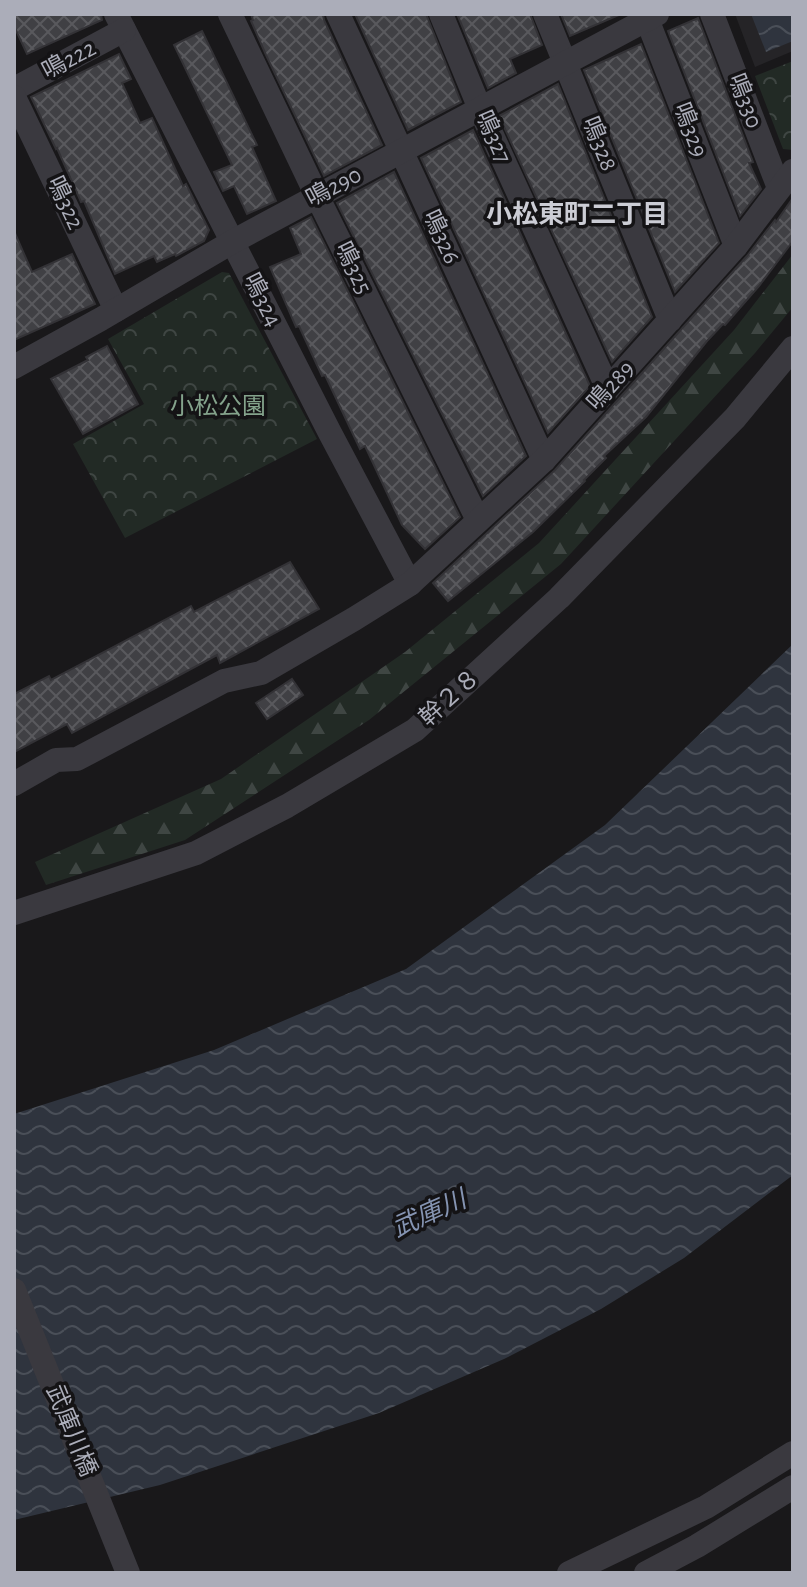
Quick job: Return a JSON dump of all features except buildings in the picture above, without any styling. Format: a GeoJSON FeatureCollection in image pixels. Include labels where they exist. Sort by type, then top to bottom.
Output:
{"type":"FeatureCollection","features":[{"type":"Feature","properties":{"kind":"street","name":"鳴325"},"geometry":{"type":"LineString","coordinates":[[230,14],[478,520]]}},
{"type":"Feature","properties":{"kind":"street","name":"鳴326"},"geometry":{"type":"LineString","coordinates":[[338,14],[544,460]]}},
{"type":"Feature","properties":{"kind":"street","name":"鳴327"},"geometry":{"type":"LineString","coordinates":[[441,14],[480,109],[608,389]]}},
{"type":"Feature","properties":{"kind":"street","name":"鳴328"},"geometry":{"type":"LineString","coordinates":[[545,14],[670,320]]}},
{"type":"Feature","properties":{"kind":"street","name":"鳴330"},"geometry":{"type":"LineString","coordinates":[[712,14],[786,180]]}},
{"type":"Feature","properties":{"kind":"street","name":"鳴290"},"geometry":{"type":"LineString","coordinates":[[14,367],[232,242],[650,16]]}},
{"type":"Feature","properties":{"kind":"street","name":"鳴329"},"geometry":{"type":"LineString","coordinates":[[650,16],[736,246]]}},
{"type":"Feature","properties":{"kind":"street","name":"鳴222"},"geometry":{"type":"LineString","coordinates":[[14,89],[120,19]]}},
{"type":"Feature","properties":{"kind":"street","name":"鳴324"},"geometry":{"type":"LineString","coordinates":[[120,19],[410,584]]}},
{"type":"Feature","properties":{"kind":"street","name":"鳴322"},"geometry":{"type":"LineString","coordinates":[[14,97],[116,310]]}},
{"type":"Feature","properties":{"kind":"street","name":"鳴289"},"geometry":{"type":"LineString","coordinates":[[14,784],[56,760],[77,759],[224,681],[261,673],[410,584],[544,460],[736,246],[786,180]]}},
{"type":"Feature","properties":{"kind":"street","name":"幹２８"},"geometry":{"type":"LineString","coordinates":[[14,913],[196,853],[287,806],[415,730],[559,598],[735,418],[793,348]]}},
{"type":"Feature","properties":{"kind":"street","name":"武庫川橋"},"geometry":{"type":"LineString","coordinates":[[14,1290],[128,1573]]}},
{"type":"Feature","properties":{"kind":"street"},"geometry":{"type":"LineString","coordinates":[[569,1573],[706,1507],[793,1453]]}},
{"type":"Feature","properties":{"kind":"street"},"geometry":{"type":"LineString","coordinates":[[646,1573],[697,1546],[793,1487]]}},
{"type":"Feature","properties":{"kind":"shaded area"},"geometry":{"type":"Polygon","coordinates":[[[735,14],[793,14],[793,51],[755,67],[735,14]]]}},
{"type":"Feature","properties":{"kind":"green space"},"geometry":{"type":"Polygon","coordinates":[[[793,61],[793,150],[783,149],[755,76],[793,61]]]}},
{"type":"Feature","properties":{"kind":"green space"},"geometry":{"type":"Polygon","coordinates":[[[793,254],[793,307],[755,353],[561,564],[369,720],[185,840],[46,885],[35,862],[221,779],[405,652],[539,543],[734,330],[793,254]]]}},
{"type":"Feature","properties":{"kind":"green space","name":"小松公園"},"geometry":{"type":"Polygon","coordinates":[[[222,272],[229,273],[317,439],[125,538],[73,444],[144,404],[108,339],[222,272]]]}},
{"type":"Feature","properties":{"kind":"water"},"geometry":{"type":"Polygon","coordinates":[[[751,14],[793,14],[793,41],[766,52],[751,14]]]}},
{"type":"Feature","properties":{"kind":"water","name":"武庫川"},"geometry":{"type":"Polygon","coordinates":[[[793,644],[793,1175],[684,1258],[601,1309],[504,1359],[379,1413],[160,1485],[14,1520],[14,1114],[214,1050],[406,969],[605,825],[793,644]]]}},
{"type":"Feature","properties":{"kind":"district","name":"小松東町二丁目"},"geometry":{"type":"Point","coordinates":[577,215]}}]}
